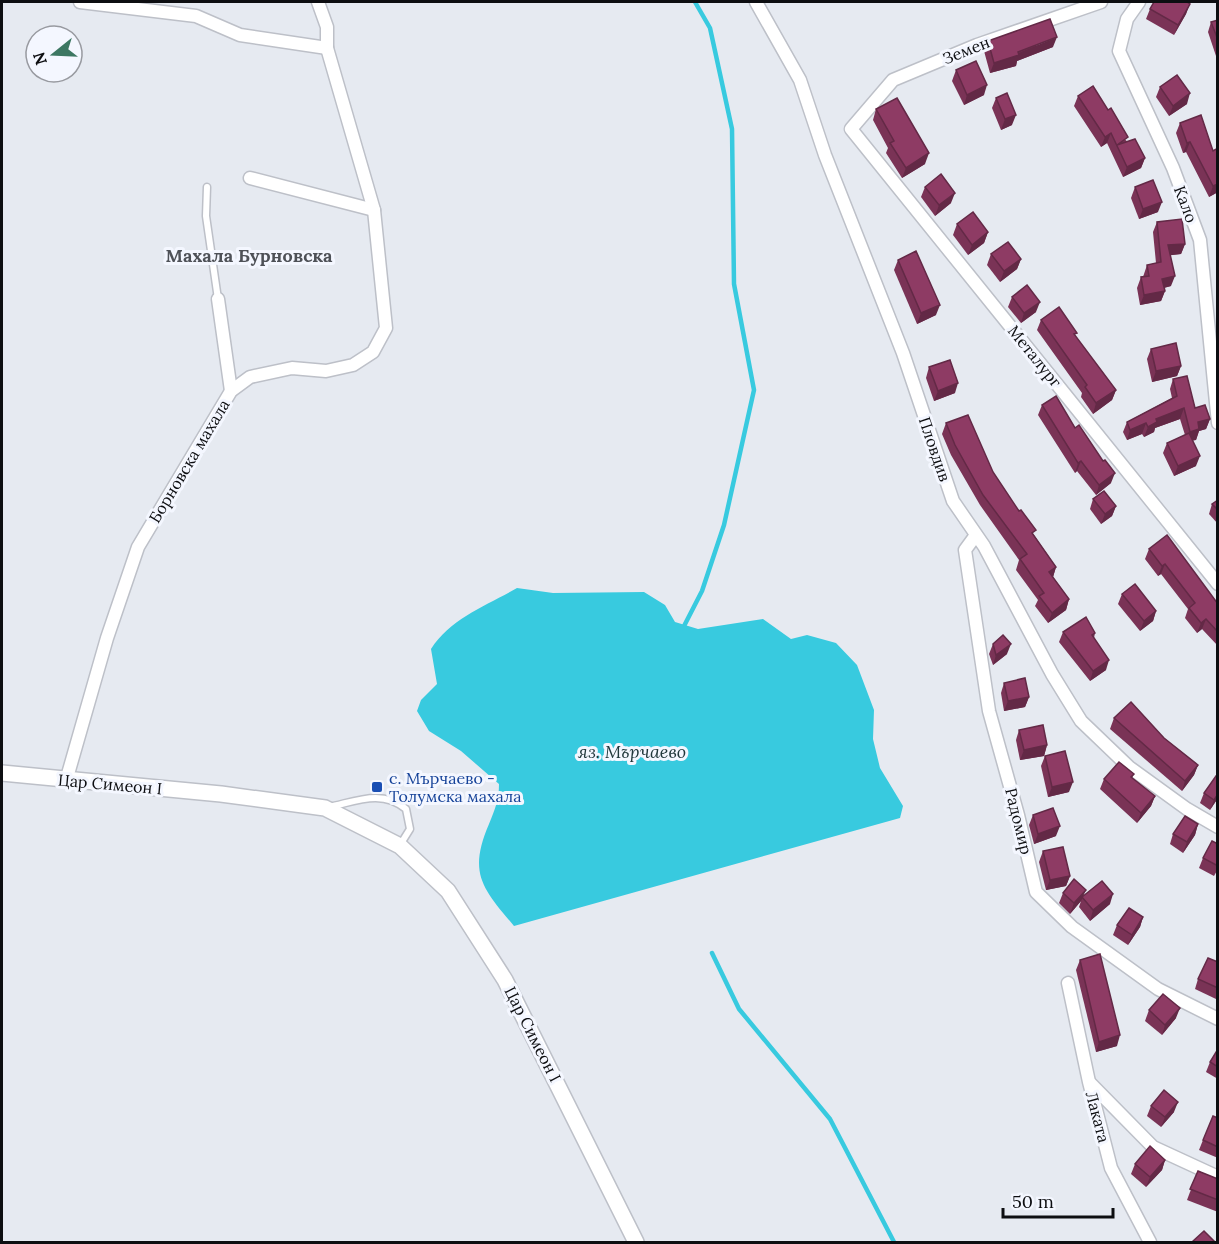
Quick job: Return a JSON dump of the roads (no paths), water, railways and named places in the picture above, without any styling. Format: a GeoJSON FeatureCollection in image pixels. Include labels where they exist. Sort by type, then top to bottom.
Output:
{"type":"FeatureCollection","features":[{"type":"Feature","properties":{"kind":"street"},"geometry":{"type":"LineString","coordinates":[[80,2],[196,16],[240,35],[327,48]]}},
{"type":"Feature","properties":{"kind":"street","name":"Пловдив"},"geometry":{"type":"LineString","coordinates":[[756,2],[800,80],[825,155],[903,353],[953,501],[976,535],[1023,616],[1052,674],[1082,721],[1129,767],[1187,809],[1218,827]]}},
{"type":"Feature","properties":{"kind":"street","name":"Земен"},"geometry":{"type":"LineString","coordinates":[[851,129],[893,80],[977,45],[1101,2]]}},
{"type":"Feature","properties":{"kind":"street","name":"Кало"},"geometry":{"type":"LineString","coordinates":[[1139,2],[1126,19],[1119,51],[1173,168],[1200,240],[1218,423]]}},
{"type":"Feature","properties":{"kind":"street","name":"Борновска махала"},"geometry":{"type":"LineString","coordinates":[[66,781],[107,638],[138,547],[231,392],[250,377],[292,368],[326,371],[353,365],[373,352],[386,328],[374,210],[327,48],[327,27],[321,3]]}},
{"type":"Feature","properties":{"kind":"street","name":"Металург"},"geometry":{"type":"LineString","coordinates":[[851,129],[1218,584]]}},
{"type":"Feature","properties":{"kind":"street"},"geometry":{"type":"LineString","coordinates":[[250,178],[374,210]]}},
{"type":"Feature","properties":{"kind":"street"},"geometry":{"type":"LineString","coordinates":[[218,299],[231,392]]}},
{"type":"Feature","properties":{"kind":"street","name":"Радомир"},"geometry":{"type":"LineString","coordinates":[[976,535],[965,550],[978,647],[989,711],[1018,815],[1036,892],[1072,927],[1158,988],[1218,1019]]}},
{"type":"Feature","properties":{"kind":"street","name":"Цар Симеон I"},"geometry":{"type":"LineString","coordinates":[[2,773],[66,781],[221,794],[325,808],[400,846],[448,891],[505,980],[636,1242]]}},
{"type":"Feature","properties":{"kind":"street","name":"Лаката"},"geometry":{"type":"LineString","coordinates":[[1068,983],[1089,1082],[1112,1168],[1150,1242]]}},
{"type":"Feature","properties":{"kind":"street"},"geometry":{"type":"LineString","coordinates":[[1089,1082],[1153,1147],[1218,1177]]}},
{"type":"Feature","properties":{"kind":"lane"},"geometry":{"type":"LineString","coordinates":[[207,187],[206,216],[218,299]]}},
{"type":"Feature","properties":{"kind":"lane"},"geometry":{"type":"LineString","coordinates":[[325,808],[380,796],[394,799],[406,809],[410,829],[400,846]]}},
{"type":"Feature","properties":{"kind":"water","name":"яз. Мърчаево"},"geometry":{"type":"Polygon","coordinates":[[[517,588],[553,593],[644,592],[665,605],[675,622],[698,629],[763,619],[791,639],[807,635],[836,643],[857,665],[874,710],[873,739],[880,768],[903,806],[900,818],[514,926],[486,890],[479,868],[483,841],[496,804],[499,784],[461,751],[429,731],[417,711],[421,700],[437,684],[431,649],[439,638],[459,621],[517,588]]]}},
{"type":"Feature","properties":{"kind":"waterway"},"geometry":{"type":"LineString","coordinates":[[683,628],[702,591],[724,525],[754,390],[734,284],[732,129],[710,28],[695,2]]}},
{"type":"Feature","properties":{"kind":"waterway"},"geometry":{"type":"LineString","coordinates":[[712,953],[739,1009],[830,1119],[894,1242]]}},
{"type":"Feature","properties":{"kind":"place","name":"с. Мърчаево - Толумска махала"},"geometry":{"type":"Point","coordinates":[377,787]}},
{"type":"Feature","properties":{"kind":"district","name":"Махала Бурновска"},"geometry":{"type":"Point","coordinates":[249,255]}}]}
